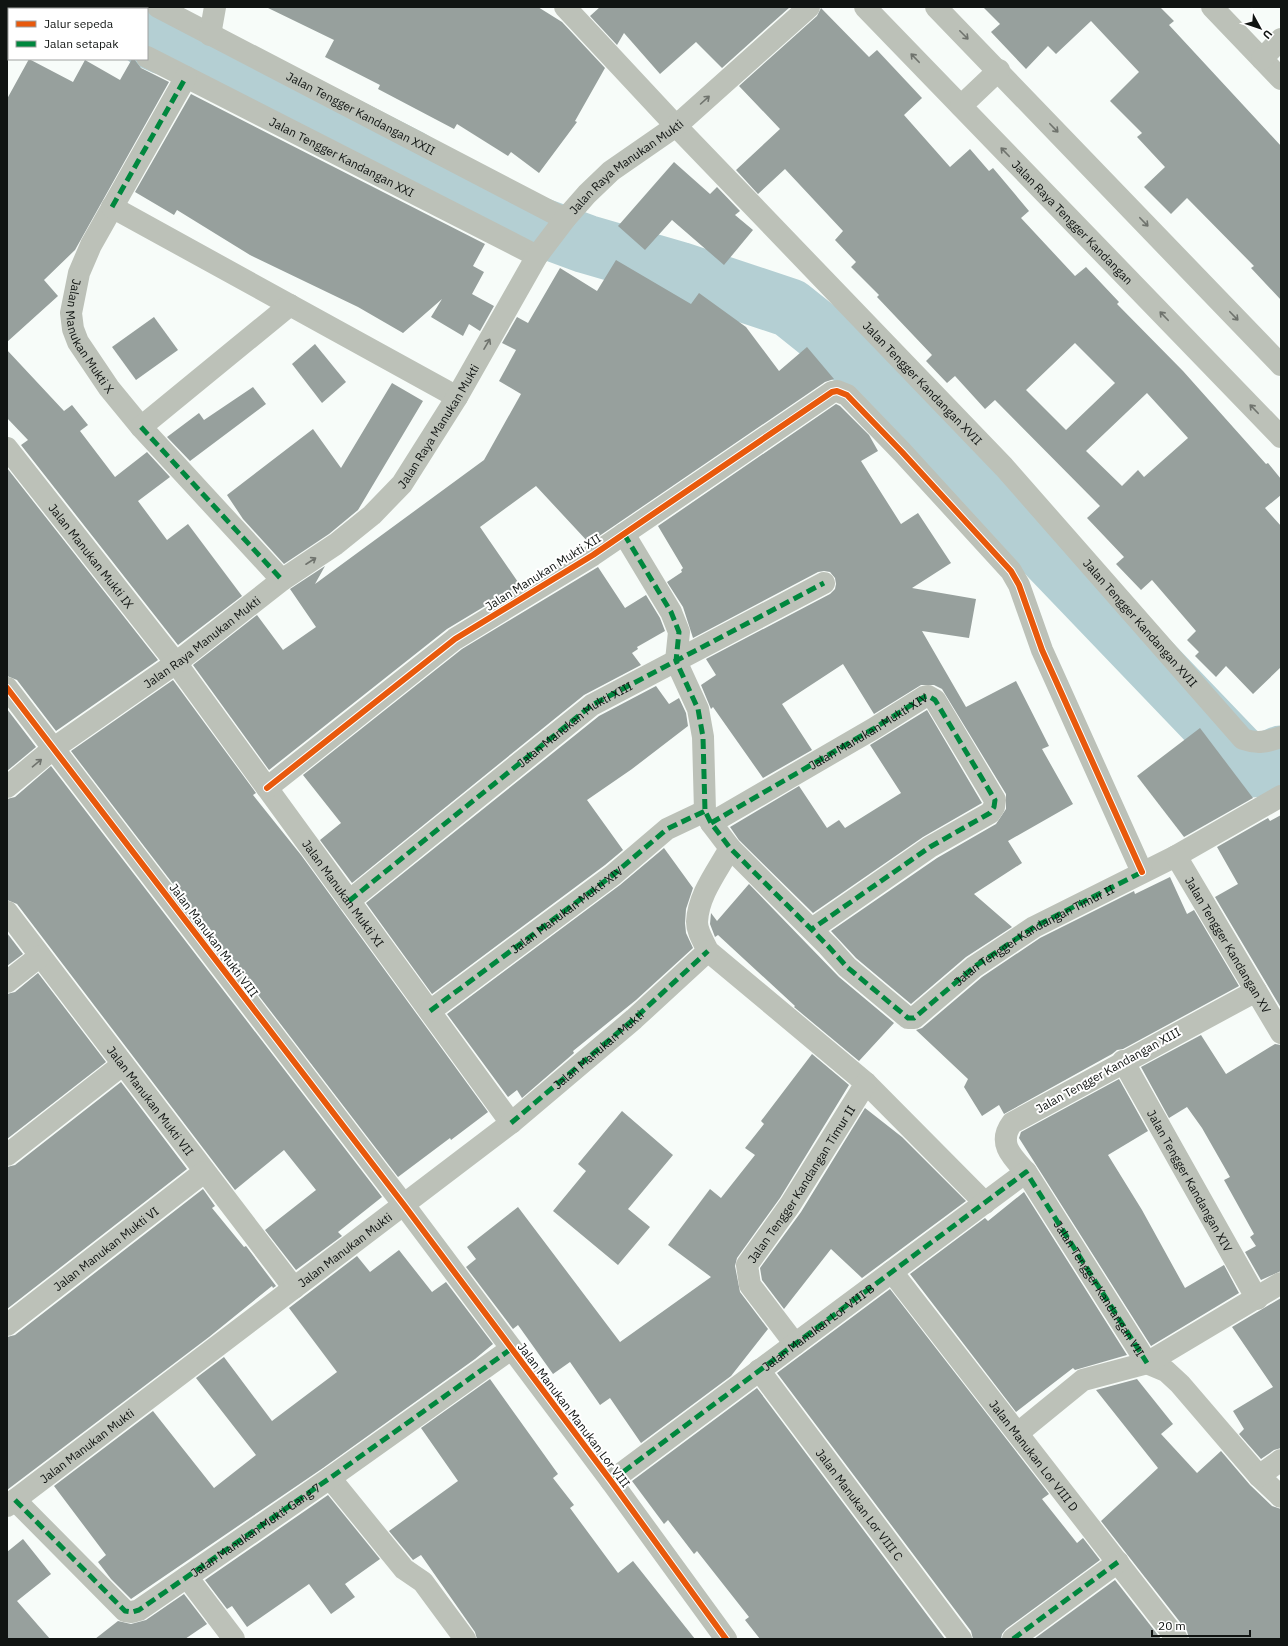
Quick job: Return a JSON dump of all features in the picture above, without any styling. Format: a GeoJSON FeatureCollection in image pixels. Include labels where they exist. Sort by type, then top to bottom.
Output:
{"type":"FeatureCollection","features":[{"type":"Feature","properties":{"kind":"street","name":"Jalan Tengger Kandangan XXII"},"geometry":{"type":"LineString","coordinates":[[158,7],[563,221]]}},
{"type":"Feature","properties":{"kind":"street"},"geometry":{"type":"LineString","coordinates":[[210,34],[215,7]]}},
{"type":"Feature","properties":{"kind":"street","name":"Jalan Tengger Kandangan XVII"},"geometry":{"type":"LineString","coordinates":[[565,7],[676,126],[1004,467],[1243,739],[1256,743],[1270,741],[1281,736]]}},
{"type":"Feature","properties":{"kind":"street","name":"Jalan Raya Manukan Mukti"},"geometry":{"type":"LineString","coordinates":[[7,788],[54,748],[176,663],[282,580],[336,544],[372,515],[402,484],[457,397],[538,254],[563,221],[587,194],[611,171],[676,126],[809,7]]}},
{"type":"Feature","properties":{"kind":"street","name":"Jalan Raya Tengger Kandangan"},"geometry":{"type":"LineString","coordinates":[[866,7],[1281,437]]}},
{"type":"Feature","properties":{"kind":"street"},"geometry":{"type":"LineString","coordinates":[[936,7],[999,70],[1281,365]]}},
{"type":"Feature","properties":{"kind":"street"},"geometry":{"type":"LineString","coordinates":[[1212,7],[1281,79]]}},
{"type":"Feature","properties":{"kind":"street"},"geometry":{"type":"LineString","coordinates":[[1262,59],[1281,39]]}},
{"type":"Feature","properties":{"kind":"street","name":"Jalan Tengger Kandangan XXI"},"geometry":{"type":"LineString","coordinates":[[148,58],[538,254]]}},
{"type":"Feature","properties":{"kind":"street"},"geometry":{"type":"LineString","coordinates":[[961,106],[999,70]]}},
{"type":"Feature","properties":{"kind":"street","name":"Jalan Manukan Mukti X"},"geometry":{"type":"LineString","coordinates":[[186,77],[91,245],[79,273],[72,313],[73,329],[78,342],[109,388],[141,427],[282,580]]}},
{"type":"Feature","properties":{"kind":"street"},"geometry":{"type":"LineString","coordinates":[[112,207],[457,397]]}},
{"type":"Feature","properties":{"kind":"street"},"geometry":{"type":"LineString","coordinates":[[141,427],[290,305]]}},
{"type":"Feature","properties":{"kind":"street","name":"Jalan Manukan Mukti XII"},"geometry":{"type":"LineString","coordinates":[[267,788],[455,639],[593,555],[832,392],[838,391],[847,395],[902,452],[1011,571],[1018,585],[1042,650],[1142,872]]}},
{"type":"Feature","properties":{"kind":"street","name":"Jalan Manukan Mukti IX"},"geometry":{"type":"LineString","coordinates":[[7,448],[176,663]]}},
{"type":"Feature","properties":{"kind":"street"},"geometry":{"type":"LineString","coordinates":[[624,534],[672,612],[679,632],[676,660],[698,709],[703,737],[708,817],[730,848],[812,929]]}},
{"type":"Feature","properties":{"kind":"street","name":"Jalan Manukan Mukti XIII"},"geometry":{"type":"LineString","coordinates":[[349,901],[592,705],[824,582]]}},
{"type":"Feature","properties":{"kind":"street","name":"Jalan Manukan Mukti XI"},"geometry":{"type":"LineString","coordinates":[[176,663],[511,1123]]}},
{"type":"Feature","properties":{"kind":"street","name":"Jalan Manukan Mukti VIII"},"geometry":{"type":"LineString","coordinates":[[7,688],[404,1205]]}},
{"type":"Feature","properties":{"kind":"street","name":"Jalan Manukan Mukti XIV"},"geometry":{"type":"LineString","coordinates":[[430,1011],[613,875],[668,829],[708,817],[873,729],[924,696],[928,696],[934,700],[995,800],[994,807],[990,813],[930,847],[812,929]]}},
{"type":"Feature","properties":{"kind":"street","name":"Jalan Tengger Kandangan Timur II"},"geometry":{"type":"LineString","coordinates":[[812,929],[847,967],[900,1012],[908,1018],[914,1018],[974,967],[1034,927],[1176,856],[1281,796]]}},
{"type":"Feature","properties":{"kind":"street"},"geometry":{"type":"LineString","coordinates":[[730,848],[707,888],[697,922],[699,932],[708,951],[866,1083],[985,1203]]}},
{"type":"Feature","properties":{"kind":"street","name":"Jalan Tengger Kandangan XV"},"geometry":{"type":"LineString","coordinates":[[1176,856],[1281,1033]]}},
{"type":"Feature","properties":{"kind":"street","name":"Jalan Manukan Mukti VII"},"geometry":{"type":"LineString","coordinates":[[7,912],[122,1065],[294,1288]]}},
{"type":"Feature","properties":{"kind":"street","name":"Jalan Manukan Mukti"},"geometry":{"type":"LineString","coordinates":[[11,1503],[511,1123],[634,1019],[708,951]]}},
{"type":"Feature","properties":{"kind":"street"},"geometry":{"type":"LineString","coordinates":[[7,982],[40,956]]}},
{"type":"Feature","properties":{"kind":"street","name":"Jalan Tengger Kandangan XIII"},"geometry":{"type":"LineString","coordinates":[[1026,1172],[1012,1158],[1005,1140],[1006,1131],[1012,1123],[1123,1061],[1256,991]]}},
{"type":"Feature","properties":{"kind":"street","name":"Jalan Tengger Kandangan XIV"},"geometry":{"type":"LineString","coordinates":[[1123,1061],[1257,1299]]}},
{"type":"Feature","properties":{"kind":"street"},"geometry":{"type":"LineString","coordinates":[[7,1156],[122,1065]]}},
{"type":"Feature","properties":{"kind":"street","name":"Jalan Tengger Kandangan Timur II"},"geometry":{"type":"LineString","coordinates":[[795,1344],[750,1285],[747,1264],[790,1205],[866,1083]]}},
{"type":"Feature","properties":{"kind":"street","name":"Jalan Manukan Mukti VI"},"geometry":{"type":"LineString","coordinates":[[7,1325],[204,1172]]}},
{"type":"Feature","properties":{"kind":"street","name":"Jalan Manukan Lor VIII B"},"geometry":{"type":"LineString","coordinates":[[611,1481],[1026,1172]]}},
{"type":"Feature","properties":{"kind":"street","name":"Jalan Tengger Kandangan VII"},"geometry":{"type":"LineString","coordinates":[[1026,1172],[1147,1363],[1166,1371],[1180,1384],[1260,1476],[1281,1497]]}},
{"type":"Feature","properties":{"kind":"street","name":"Jalan Manukan Manukan Lor VIII"},"geometry":{"type":"LineString","coordinates":[[404,1205],[611,1481],[726,1639]]}},
{"type":"Feature","properties":{"kind":"street","name":"Jalan Manukan Lor VIII D"},"geometry":{"type":"LineString","coordinates":[[892,1272],[1177,1639]]}},
{"type":"Feature","properties":{"kind":"street"},"geometry":{"type":"LineString","coordinates":[[1018,1433],[1083,1380],[1147,1363],[1257,1299],[1281,1283]]}},
{"type":"Feature","properties":{"kind":"street","name":"Jalan Manukan Mukti Gang 7"},"geometry":{"type":"LineString","coordinates":[[11,1503],[125,1611],[132,1612],[139,1610],[330,1478],[511,1349]]}},
{"type":"Feature","properties":{"kind":"street","name":"Jalan Manukan Lor VIII C"},"geometry":{"type":"LineString","coordinates":[[759,1370],[961,1639]]}},
{"type":"Feature","properties":{"kind":"street"},"geometry":{"type":"LineString","coordinates":[[1260,1476],[1281,1460]]}},
{"type":"Feature","properties":{"kind":"street"},"geometry":{"type":"LineString","coordinates":[[330,1478],[404,1569],[423,1582],[465,1639]]}},
{"type":"Feature","properties":{"kind":"street"},"geometry":{"type":"LineString","coordinates":[[1013,1639],[1118,1562]]}},
{"type":"Feature","properties":{"kind":"street"},"geometry":{"type":"LineString","coordinates":[[187,1577],[234,1639]]}},
{"type":"Feature","properties":{"kind":"building"},"geometry":{"type":"Polygon","coordinates":[[[266,7],[538,7],[562,22],[605,68],[575,121],[577,122],[539,173],[511,152],[508,156],[457,124],[454,129],[378,89],[380,85],[325,57],[334,40],[266,7]]]}},
{"type":"Feature","properties":{"kind":"building"},"geometry":{"type":"Polygon","coordinates":[[[600,7],[790,7],[722,68],[696,42],[660,74],[624,33],[617,45],[590,16],[600,7]]]}},
{"type":"Feature","properties":{"kind":"building"},"geometry":{"type":"Polygon","coordinates":[[[983,7],[1160,7],[1174,21],[1169,25],[1281,146],[1281,300],[1251,268],[1254,266],[1187,198],[1171,214],[1144,187],[1165,167],[1137,137],[1142,133],[1110,101],[1139,72],[1091,21],[1056,54],[1048,46],[1026,69],[991,32],[1000,24],[983,7]]]}},
{"type":"Feature","properties":{"kind":"building"},"geometry":{"type":"Polygon","coordinates":[[[821,8],[869,57],[877,50],[922,98],[904,115],[950,167],[970,149],[989,171],[993,168],[1029,211],[1021,218],[1075,276],[1086,267],[1119,302],[1117,304],[1183,371],[1281,479],[1281,495],[1265,508],[1281,526],[1281,667],[1253,694],[1226,666],[1216,677],[1195,656],[1199,652],[1187,640],[1196,631],[1152,580],[1141,590],[1116,564],[1124,557],[1087,518],[1100,506],[995,400],[985,409],[955,376],[947,383],[926,361],[932,355],[877,297],[879,295],[851,267],[856,262],[835,240],[843,231],[785,169],[758,194],[736,170],[780,129],[739,86],[817,16],[821,8]],[[1075,343],[1026,390],[1066,430],[1115,383],[1075,343]],[[1147,393],[1086,451],[1122,486],[1138,470],[1144,477],[1188,438],[1147,393]]]}},
{"type":"Feature","properties":{"kind":"building"},"geometry":{"type":"Polygon","coordinates":[[[28,60],[73,82],[85,60],[120,80],[131,60],[135,60],[141,68],[169,82],[75,250],[44,280],[58,296],[7,342],[7,99],[28,60]]]}},
{"type":"Feature","properties":{"kind":"building"},"geometry":{"type":"Polygon","coordinates":[[[191,94],[485,244],[473,266],[484,272],[472,294],[494,306],[480,331],[469,324],[463,336],[431,317],[442,299],[403,333],[358,307],[250,255],[177,210],[174,215],[135,192],[191,94]]]}},
{"type":"Feature","properties":{"kind":"building"},"geometry":{"type":"Polygon","coordinates":[[[674,162],[710,194],[717,187],[740,211],[735,215],[753,230],[724,265],[672,220],[645,250],[618,226],[674,162]]]}},
{"type":"Feature","properties":{"kind":"building"},"geometry":{"type":"Polygon","coordinates":[[[616,260],[691,304],[699,293],[746,327],[779,371],[807,347],[834,379],[825,382],[589,543],[536,486],[480,527],[520,585],[447,629],[269,770],[193,665],[257,615],[283,650],[316,627],[290,589],[325,566],[315,584],[484,460],[521,394],[499,381],[516,350],[502,343],[517,317],[528,323],[560,268],[597,291],[616,260]]]}},
{"type":"Feature","properties":{"kind":"building"},"geometry":{"type":"Polygon","coordinates":[[[154,317],[178,350],[136,380],[112,347],[154,317]]]}},
{"type":"Feature","properties":{"kind":"building"},"geometry":{"type":"Polygon","coordinates":[[[315,344],[346,382],[322,403],[292,364],[315,344]]]}},
{"type":"Feature","properties":{"kind":"building"},"geometry":{"type":"Polygon","coordinates":[[[7,350],[64,411],[72,405],[88,425],[80,431],[115,477],[147,452],[170,477],[138,501],[167,540],[188,524],[242,596],[178,645],[21,445],[28,440],[7,418],[7,350]]]}},
{"type":"Feature","properties":{"kind":"building"},"geometry":{"type":"Polygon","coordinates":[[[392,383],[423,401],[358,510],[329,534],[284,564],[243,519],[227,495],[313,429],[341,468],[392,383]]]}},
{"type":"Feature","properties":{"kind":"building"},"geometry":{"type":"Polygon","coordinates":[[[253,387],[266,404],[190,461],[167,437],[199,413],[204,420],[253,387]]]}},
{"type":"Feature","properties":{"kind":"building"},"geometry":{"type":"Polygon","coordinates":[[[836,404],[840,406],[869,435],[878,451],[861,461],[901,524],[918,513],[951,563],[912,588],[976,599],[969,638],[922,631],[966,707],[1016,681],[1049,746],[1042,749],[1073,804],[1008,841],[1022,863],[974,894],[1012,927],[966,957],[911,1004],[856,958],[831,931],[937,858],[996,824],[1006,809],[1006,794],[942,689],[934,685],[921,685],[874,714],[843,664],[782,704],[812,750],[763,778],[713,707],[711,709],[701,685],[716,675],[706,659],[830,594],[835,589],[835,578],[830,572],[818,572],[693,638],[683,607],[667,582],[682,572],[681,570],[683,568],[658,526],[836,404]]]}},
{"type":"Feature","properties":{"kind":"building"},"geometry":{"type":"Polygon","coordinates":[[[7,468],[158,660],[56,731],[17,680],[7,676],[7,468]]]}},
{"type":"Feature","properties":{"kind":"building"},"geometry":{"type":"Polygon","coordinates":[[[598,567],[625,608],[646,595],[660,618],[665,631],[637,647],[638,649],[632,653],[641,665],[584,695],[352,883],[320,840],[341,823],[303,775],[462,649],[598,567]]]}},
{"type":"Feature","properties":{"kind":"building"},"geometry":{"type":"Polygon","coordinates":[[[173,680],[256,793],[253,795],[301,855],[488,1112],[398,1177],[71,751],[173,680]]]}},
{"type":"Feature","properties":{"kind":"building"},"geometry":{"type":"Polygon","coordinates":[[[656,686],[669,704],[679,698],[686,713],[688,726],[632,769],[587,800],[623,850],[432,994],[366,903],[599,716],[656,686]]]}},
{"type":"Feature","properties":{"kind":"building"},"geometry":{"type":"Polygon","coordinates":[[[7,709],[36,747],[7,771],[7,709]]]}},
{"type":"Feature","properties":{"kind":"building"},"geometry":{"type":"Polygon","coordinates":[[[927,710],[982,803],[923,837],[813,913],[739,840],[730,827],[799,786],[827,828],[839,820],[845,828],[901,793],[870,745],[927,710]]]}},
{"type":"Feature","properties":{"kind":"building"},"geometry":{"type":"Polygon","coordinates":[[[1200,728],[1253,798],[1184,837],[1137,776],[1200,728]]]}},
{"type":"Feature","properties":{"kind":"building"},"geometry":{"type":"Polygon","coordinates":[[[51,766],[382,1197],[338,1232],[342,1236],[296,1270],[265,1230],[316,1190],[284,1150],[235,1190],[17,904],[7,900],[7,799],[15,797],[51,766]]]}},
{"type":"Feature","properties":{"kind":"building"},"geometry":{"type":"Polygon","coordinates":[[[1281,815],[1281,1008],[1215,897],[1238,884],[1217,847],[1268,818],[1270,821],[1281,815]]]}},
{"type":"Feature","properties":{"kind":"building"},"geometry":{"type":"Polygon","coordinates":[[[664,848],[693,888],[686,909],[685,923],[686,933],[693,948],[636,1000],[573,1051],[574,1053],[522,1098],[517,1090],[508,1097],[447,1014],[620,885],[664,848]]]}},
{"type":"Feature","properties":{"kind":"building"},"geometry":{"type":"Polygon","coordinates":[[[1170,877],[1187,914],[1194,910],[1239,986],[1123,1049],[1117,1050],[1004,1114],[999,1105],[982,1116],[964,1087],[968,1079],[916,1030],[922,1028],[982,977],[1040,938],[1134,891],[1135,894],[1170,877]]]}},
{"type":"Feature","properties":{"kind":"building"},"geometry":{"type":"Polygon","coordinates":[[[749,884],[839,977],[894,1023],[859,1061],[794,1007],[795,1006],[718,935],[715,937],[710,924],[711,913],[717,921],[749,884]]]}},
{"type":"Feature","properties":{"kind":"building"},"geometry":{"type":"Polygon","coordinates":[[[7,933],[23,954],[7,966],[7,933]]]}},
{"type":"Feature","properties":{"kind":"building"},"geometry":{"type":"Polygon","coordinates":[[[38,973],[106,1062],[7,1139],[7,994],[15,992],[38,973]]]}},
{"type":"Feature","properties":{"kind":"building"},"geometry":{"type":"Polygon","coordinates":[[[1201,1035],[1226,1074],[1275,1044],[1281,1045],[1281,1271],[1261,1280],[1245,1252],[1256,1246],[1250,1237],[1254,1234],[1224,1180],[1230,1177],[1202,1128],[1187,1107],[1169,1118],[1141,1067],[1201,1035]]]}},
{"type":"Feature","properties":{"kind":"building"},"geometry":{"type":"Polygon","coordinates":[[[812,1054],[849,1085],[780,1198],[737,1258],[735,1266],[740,1292],[768,1329],[731,1376],[641,1443],[610,1398],[600,1405],[570,1362],[553,1374],[518,1325],[513,1329],[466,1267],[476,1259],[467,1247],[518,1207],[620,1342],[711,1277],[668,1245],[710,1189],[721,1198],[755,1155],[745,1148],[764,1124],[761,1121],[812,1054]]]}},
{"type":"Feature","properties":{"kind":"building"},"geometry":{"type":"Polygon","coordinates":[[[1119,1079],[1148,1131],[1108,1155],[1142,1210],[1185,1288],[1224,1265],[1239,1293],[1151,1346],[1019,1138],[1021,1132],[1119,1079]]]}},
{"type":"Feature","properties":{"kind":"building"},"geometry":{"type":"Polygon","coordinates":[[[121,1082],[187,1169],[7,1309],[7,1167],[15,1165],[121,1082]]]}},
{"type":"Feature","properties":{"kind":"building"},"geometry":{"type":"Polygon","coordinates":[[[865,1108],[902,1137],[966,1201],[862,1278],[831,1249],[784,1309],[762,1280],[760,1268],[801,1212],[865,1108]]]}},
{"type":"Feature","properties":{"kind":"building"},"geometry":{"type":"Polygon","coordinates":[[[622,1111],[673,1155],[628,1209],[650,1227],[618,1265],[553,1211],[586,1171],[578,1164],[622,1111]]]}},
{"type":"Feature","properties":{"kind":"building"},"geometry":{"type":"Polygon","coordinates":[[[203,1189],[215,1206],[212,1208],[244,1247],[246,1246],[276,1286],[273,1288],[272,1286],[209,1337],[7,1490],[7,1337],[15,1335],[203,1189]]]}},
{"type":"Feature","properties":{"kind":"building"},"geometry":{"type":"Polygon","coordinates":[[[1024,1192],[1127,1355],[1075,1370],[1073,1368],[1016,1412],[910,1274],[985,1218],[988,1221],[1024,1192]]]}},
{"type":"Feature","properties":{"kind":"building"},"geometry":{"type":"Polygon","coordinates":[[[399,1250],[432,1292],[446,1282],[493,1344],[475,1359],[323,1468],[131,1599],[111,1579],[98,1562],[106,1555],[54,1486],[153,1411],[214,1488],[256,1455],[196,1378],[224,1357],[272,1421],[337,1372],[289,1308],[357,1256],[370,1272],[399,1250]]]}},
{"type":"Feature","properties":{"kind":"building"},"geometry":{"type":"Polygon","coordinates":[[[890,1289],[1049,1494],[1042,1499],[1077,1543],[1083,1538],[1100,1560],[1006,1629],[1002,1634],[1001,1639],[973,1639],[971,1631],[777,1373],[890,1289]]]}},
{"type":"Feature","properties":{"kind":"building"},"geometry":{"type":"Polygon","coordinates":[[[1281,1298],[1281,1448],[1274,1450],[1261,1459],[1239,1434],[1244,1429],[1233,1411],[1273,1387],[1232,1327],[1281,1298]]]}},
{"type":"Feature","properties":{"kind":"building"},"geometry":{"type":"Polygon","coordinates":[[[490,1379],[558,1474],[553,1478],[574,1505],[570,1508],[618,1573],[633,1561],[695,1639],[477,1639],[475,1632],[421,1555],[413,1560],[389,1531],[458,1481],[421,1428],[490,1379]]]}},
{"type":"Feature","properties":{"kind":"building"},"geometry":{"type":"Polygon","coordinates":[[[1137,1379],[1173,1424],[1161,1434],[1197,1473],[1221,1451],[1250,1485],[1272,1506],[1281,1509],[1281,1639],[1189,1639],[1187,1631],[1101,1521],[1158,1468],[1096,1390],[1137,1379]]]}},
{"type":"Feature","properties":{"kind":"building"},"geometry":{"type":"Polygon","coordinates":[[[757,1388],[945,1639],[760,1639],[745,1620],[749,1617],[697,1551],[694,1554],[668,1520],[664,1524],[632,1481],[757,1388]]]}},
{"type":"Feature","properties":{"kind":"building"},"geometry":{"type":"Polygon","coordinates":[[[328,1495],[380,1559],[345,1584],[355,1597],[331,1614],[309,1584],[247,1627],[232,1606],[227,1609],[205,1580],[328,1495]]]}},
{"type":"Feature","properties":{"kind":"building"},"geometry":{"type":"Polygon","coordinates":[[[23,1539],[51,1574],[17,1601],[50,1639],[7,1639],[7,1552],[23,1539]]]}},
{"type":"Feature","properties":{"kind":"building"},"geometry":{"type":"Polygon","coordinates":[[[1115,1580],[1161,1639],[1034,1639],[1115,1580]]]}},
{"type":"Feature","properties":{"kind":"building"},"geometry":{"type":"Polygon","coordinates":[[[184,1594],[207,1624],[185,1639],[95,1639],[118,1621],[131,1624],[146,1620],[184,1594]]]}},
{"type":"Feature","properties":{"kind":"waterway"},"geometry":{"type":"LineString","coordinates":[[148,38],[163,45],[223,63],[408,158],[491,209],[586,244],[679,271],[790,308],[880,380],[1252,768],[1281,755]]}},
{"type":"Feature","properties":{"kind":"marked path"},"geometry":{"type":"LineString","coordinates":[[112,207],[186,77]]}},
{"type":"Feature","properties":{"kind":"marked path"},"geometry":{"type":"LineString","coordinates":[[141,427],[282,580]]}},
{"type":"Feature","properties":{"kind":"marked path"},"geometry":{"type":"LineString","coordinates":[[624,534],[671,612],[679,632],[676,661],[698,709],[703,737],[705,811],[711,823],[730,848],[847,967],[908,1018],[914,1018],[974,967],[1034,927],[1142,872]]}},
{"type":"Feature","properties":{"kind":"marked path"},"geometry":{"type":"LineString","coordinates":[[349,901],[592,705],[824,583]]}},
{"type":"Feature","properties":{"kind":"marked path"},"geometry":{"type":"LineString","coordinates":[[711,823],[873,729],[924,697],[928,696],[935,700],[995,800],[994,807],[990,813],[930,847],[812,929]]}},
{"type":"Feature","properties":{"kind":"marked path"},"geometry":{"type":"LineString","coordinates":[[430,1011],[613,875],[667,829],[705,811]]}},
{"type":"Feature","properties":{"kind":"marked path"},"geometry":{"type":"LineString","coordinates":[[511,1123],[634,1019],[708,951]]}},
{"type":"Feature","properties":{"kind":"marked path"},"geometry":{"type":"LineString","coordinates":[[611,1481],[1026,1172],[1147,1363]]}},
{"type":"Feature","properties":{"kind":"marked path"},"geometry":{"type":"LineString","coordinates":[[15,1500],[125,1611],[132,1612],[139,1610],[330,1478],[511,1349]]}},
{"type":"Feature","properties":{"kind":"marked path"},"geometry":{"type":"LineString","coordinates":[[1013,1639],[1118,1562]]}},
{"type":"Feature","properties":{"kind":"cycle path"},"geometry":{"type":"LineString","coordinates":[[267,788],[455,639],[593,555],[832,392],[837,391],[847,395],[902,452],[1011,571],[1019,585],[1042,650],[1142,872]]}},
{"type":"Feature","properties":{"kind":"cycle path"},"geometry":{"type":"LineString","coordinates":[[7,688],[404,1205],[611,1481],[726,1639]]}}]}
